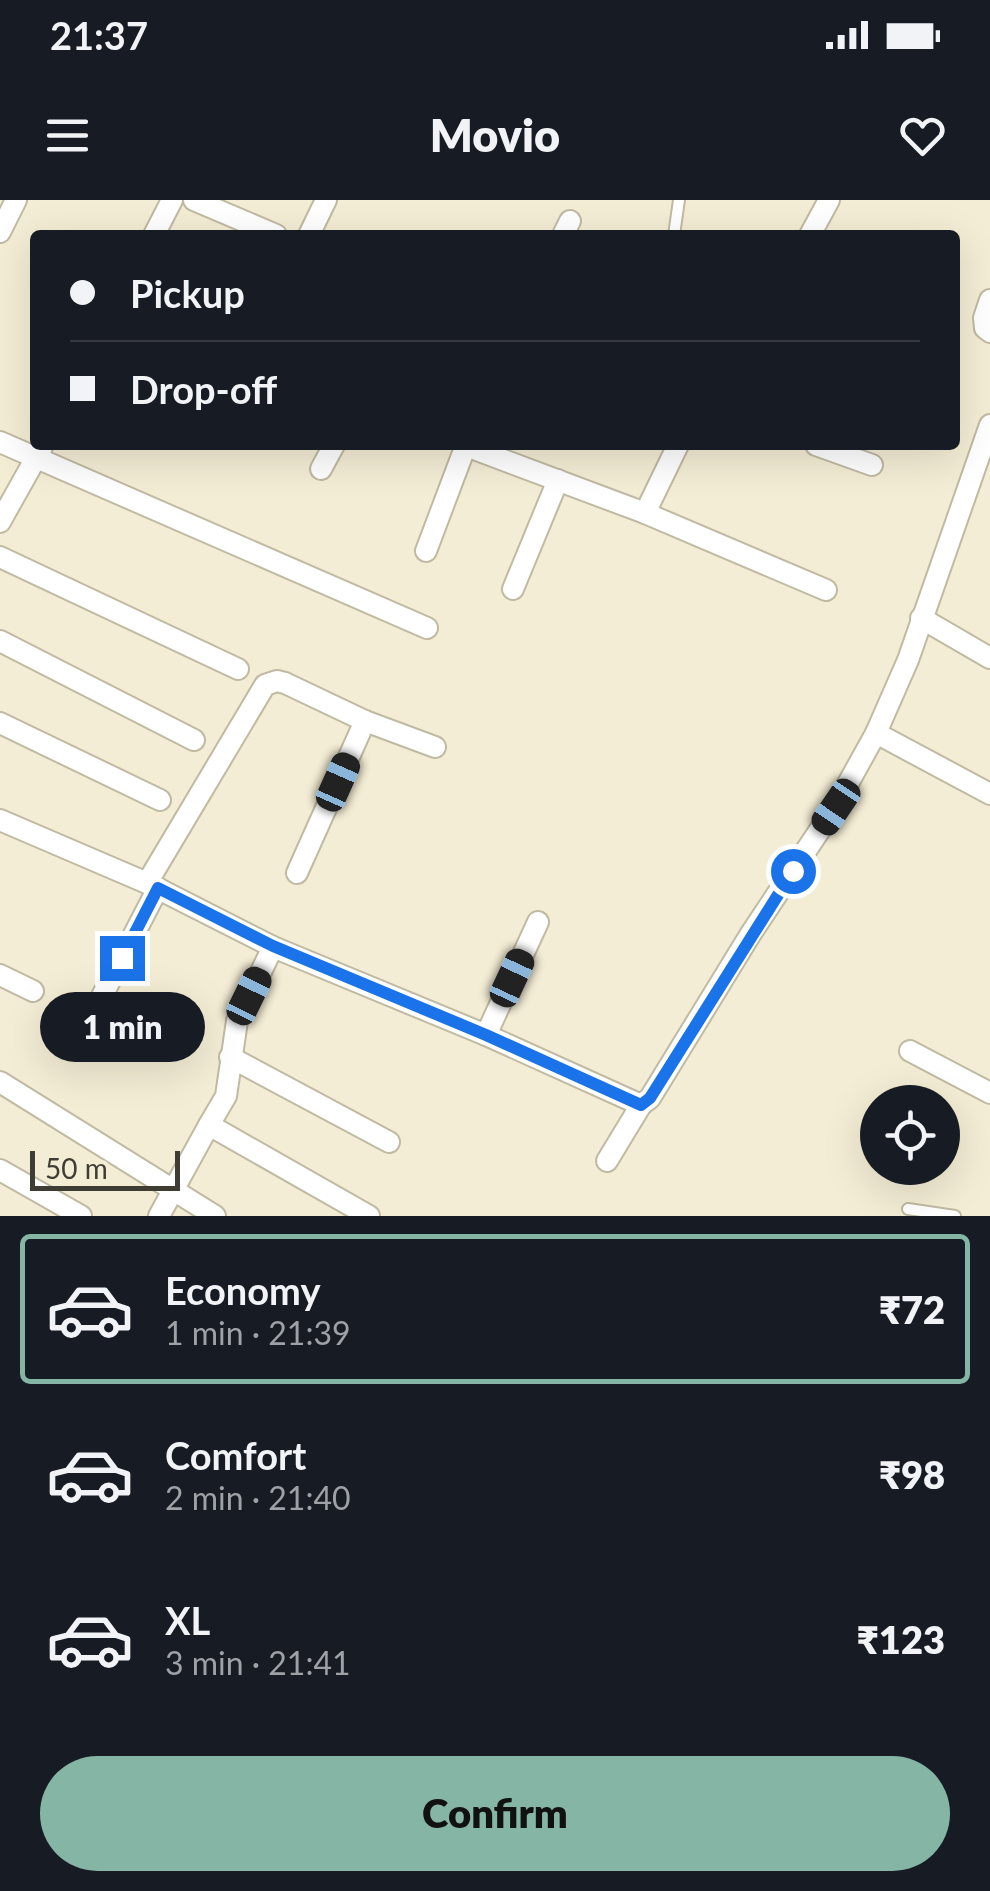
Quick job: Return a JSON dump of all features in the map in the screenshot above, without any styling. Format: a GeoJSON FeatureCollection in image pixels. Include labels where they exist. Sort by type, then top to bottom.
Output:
{"type":"FeatureCollection","features":[{"type":"Feature","properties":{"kind":"street"},"geometry":{"type":"LineString","coordinates":[[0,232],[16,200]]}},
{"type":"Feature","properties":{"kind":"street"},"geometry":{"type":"LineString","coordinates":[[157,230],[172,200]]}},
{"type":"Feature","properties":{"kind":"street"},"geometry":{"type":"LineString","coordinates":[[194,200],[264,230]]}},
{"type":"Feature","properties":{"kind":"street"},"geometry":{"type":"LineString","coordinates":[[311,230],[326,200]]}},
{"type":"Feature","properties":{"kind":"street"},"geometry":{"type":"LineString","coordinates":[[813,230],[828,200]]}},
{"type":"Feature","properties":{"kind":"street"},"geometry":{"type":"LineString","coordinates":[[990,300],[984,318],[985,328],[990,332]]}},
{"type":"Feature","properties":{"kind":"street"},"geometry":{"type":"LineString","coordinates":[[607,1161],[836,807],[876,733],[908,660],[990,425]]}},
{"type":"Feature","properties":{"kind":"street"},"geometry":{"type":"LineString","coordinates":[[0,442],[30,449]]}},
{"type":"Feature","properties":{"kind":"street"},"geometry":{"type":"LineString","coordinates":[[321,469],[331,450]]}},
{"type":"Feature","properties":{"kind":"street"},"geometry":{"type":"LineString","coordinates":[[426,551],[464,450]]}},
{"type":"Feature","properties":{"kind":"street"},"geometry":{"type":"LineString","coordinates":[[479,450],[645,513],[826,590]]}},
{"type":"Feature","properties":{"kind":"street"},"geometry":{"type":"LineString","coordinates":[[645,513],[676,450]]}},
{"type":"Feature","properties":{"kind":"street"},"geometry":{"type":"LineString","coordinates":[[830,450],[872,465]]}},
{"type":"Feature","properties":{"kind":"street"},"geometry":{"type":"LineString","coordinates":[[0,522],[40,451],[428,628]]}},
{"type":"Feature","properties":{"kind":"street"},"geometry":{"type":"LineString","coordinates":[[512,589],[558,480]]}},
{"type":"Feature","properties":{"kind":"street"},"geometry":{"type":"LineString","coordinates":[[0,556],[238,669]]}},
{"type":"Feature","properties":{"kind":"street"},"geometry":{"type":"LineString","coordinates":[[921,618],[990,658]]}},
{"type":"Feature","properties":{"kind":"street"},"geometry":{"type":"LineString","coordinates":[[0,642],[194,740]]}},
{"type":"Feature","properties":{"kind":"street"},"geometry":{"type":"LineString","coordinates":[[86,1027],[152,885],[264,685],[285,683],[364,721],[435,748]]}},
{"type":"Feature","properties":{"kind":"street"},"geometry":{"type":"LineString","coordinates":[[297,873],[364,721]]}},
{"type":"Feature","properties":{"kind":"street"},"geometry":{"type":"LineString","coordinates":[[0,723],[160,800]]}},
{"type":"Feature","properties":{"kind":"street"},"geometry":{"type":"LineString","coordinates":[[876,733],[990,794]]}},
{"type":"Feature","properties":{"kind":"street"},"geometry":{"type":"LineString","coordinates":[[0,820],[152,885],[273,946],[641,1105]]}},
{"type":"Feature","properties":{"kind":"street"},"geometry":{"type":"LineString","coordinates":[[486,1035],[538,922]]}},
{"type":"Feature","properties":{"kind":"street"},"geometry":{"type":"LineString","coordinates":[[159,1216],[226,1096],[237,1021],[273,946]]}},
{"type":"Feature","properties":{"kind":"street"},"geometry":{"type":"LineString","coordinates":[[0,975],[33,991]]}},
{"type":"Feature","properties":{"kind":"street"},"geometry":{"type":"LineString","coordinates":[[910,1051],[990,1093]]}},
{"type":"Feature","properties":{"kind":"street"},"geometry":{"type":"LineString","coordinates":[[230,1056],[390,1142]]}},
{"type":"Feature","properties":{"kind":"street"},"geometry":{"type":"LineString","coordinates":[[0,1082],[215,1216]]}},
{"type":"Feature","properties":{"kind":"street"},"geometry":{"type":"LineString","coordinates":[[209,1125],[369,1216]]}},
{"type":"Feature","properties":{"kind":"street"},"geometry":{"type":"LineString","coordinates":[[0,1171],[72,1214]]}},
{"type":"Feature","properties":{"kind":"lane"},"geometry":{"type":"LineString","coordinates":[[675,230],[679,200]]}},
{"type":"Feature","properties":{"kind":"lane"},"geometry":{"type":"LineString","coordinates":[[908,1208],[955,1216]]}},
{"type":"Feature","properties":{"kind":"route"},"geometry":{"type":"LineString","coordinates":[[122,958],[158,888],[273,946],[641,1105],[650,1098],[793,871]]}}]}
